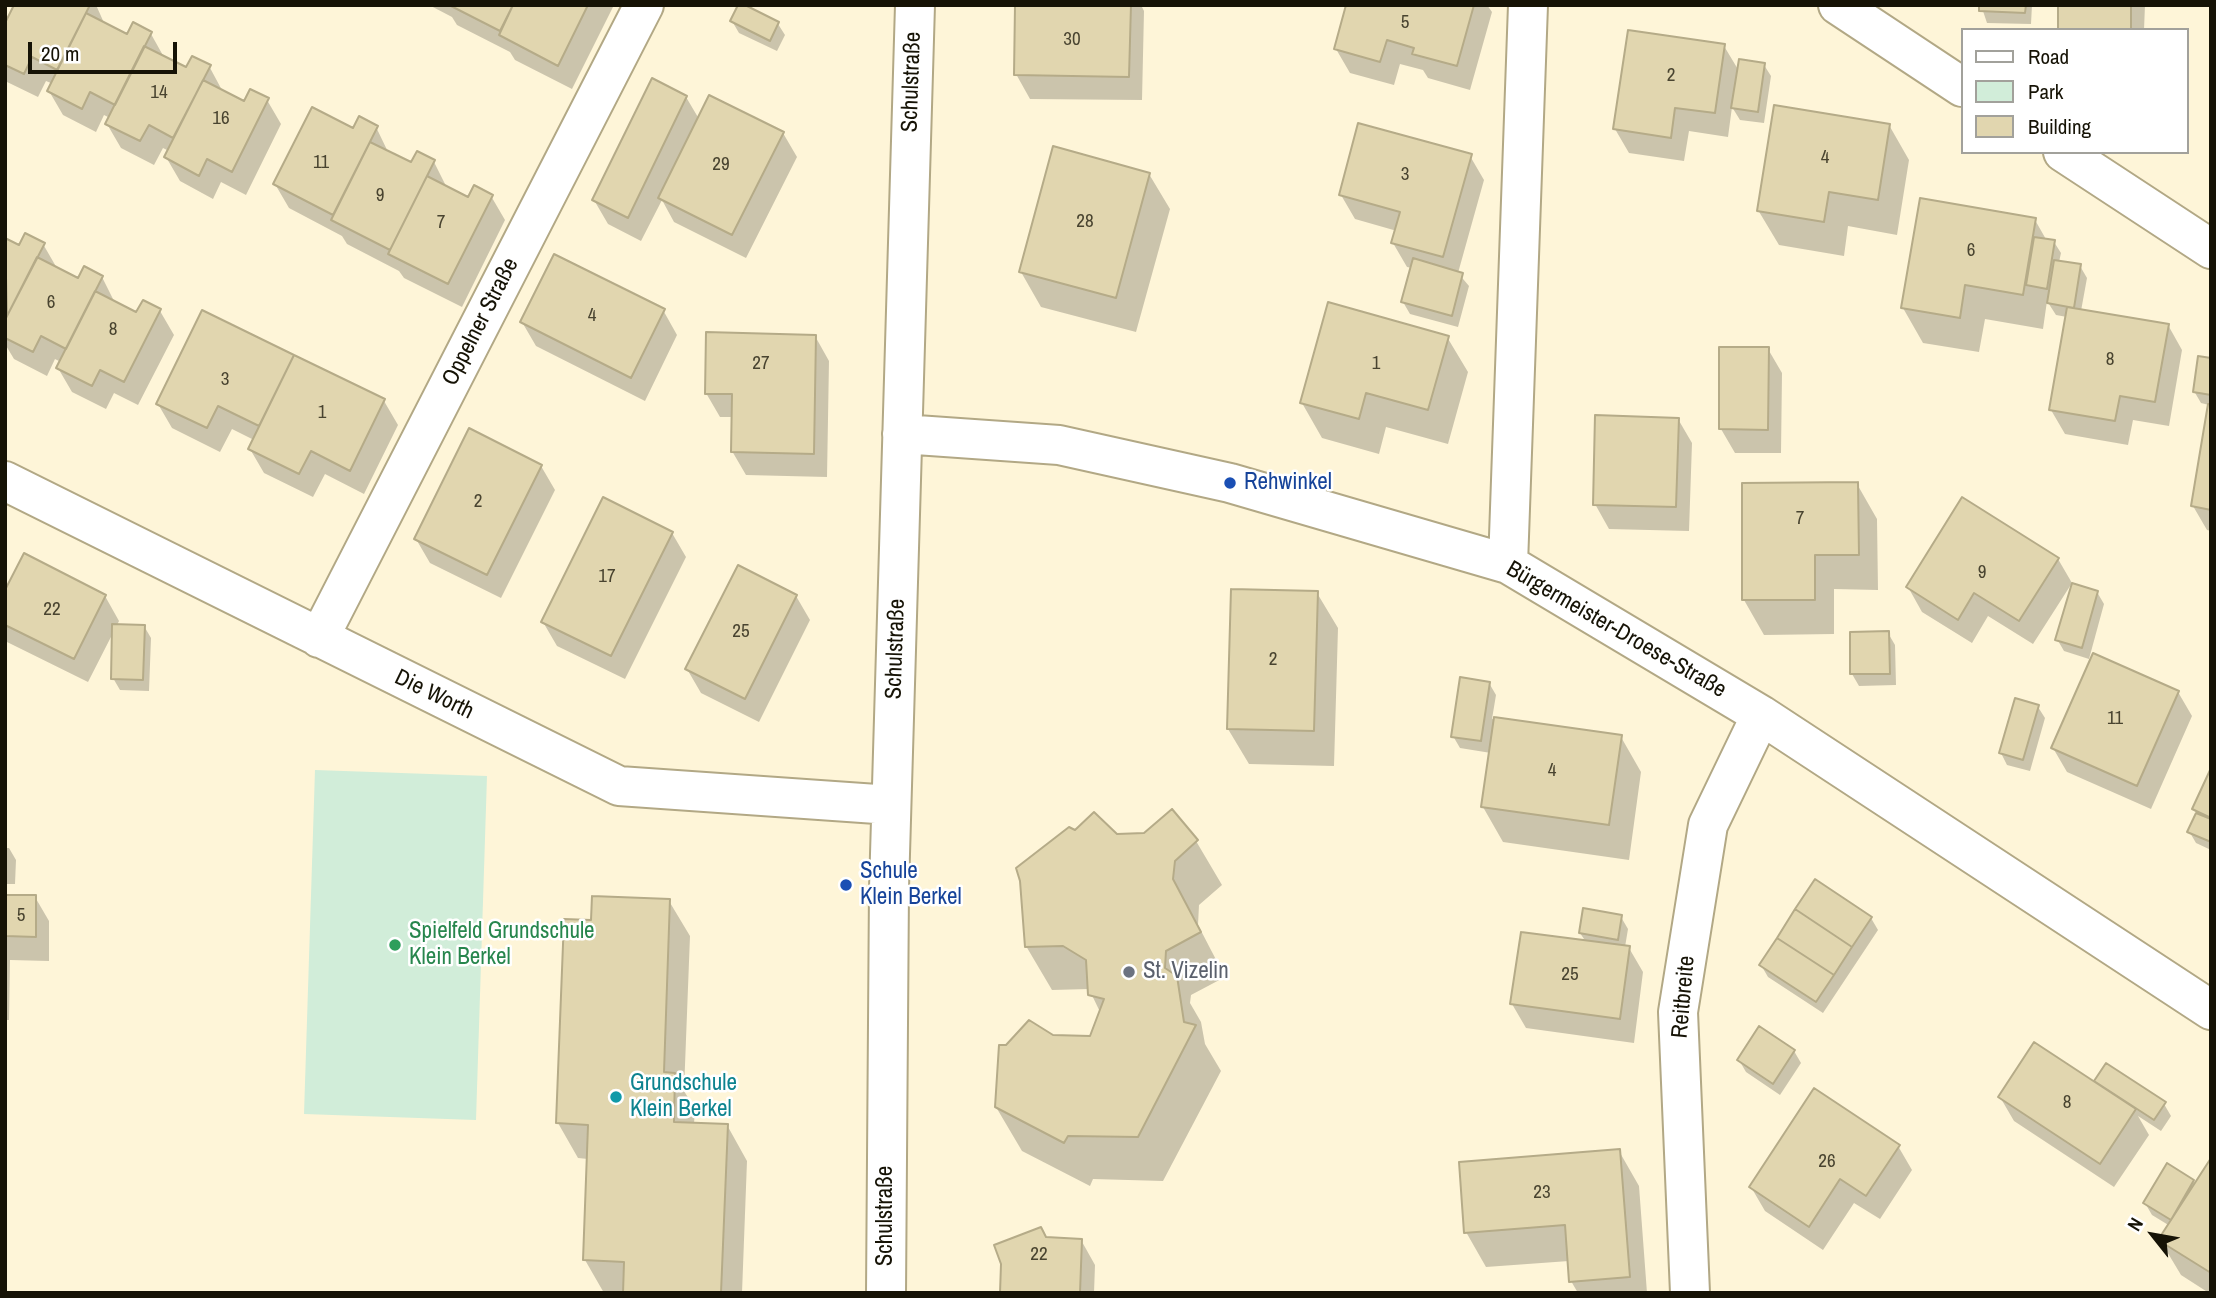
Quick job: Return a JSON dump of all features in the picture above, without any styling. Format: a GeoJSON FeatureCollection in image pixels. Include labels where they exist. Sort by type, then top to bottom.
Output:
{"type":"FeatureCollection","features":[{"type":"Feature","properties":{"kind":"street","name":"Oppelner Straße"},"geometry":{"type":"LineString","coordinates":[[319,638],[644,5]]}},
{"type":"Feature","properties":{"kind":"street","name":"Schulstraße"},"geometry":{"type":"LineString","coordinates":[[886,1293],[891,805],[915,5]]}},
{"type":"Feature","properties":{"kind":"street"},"geometry":{"type":"LineString","coordinates":[[1508,564],[1528,5]]}},
{"type":"Feature","properties":{"kind":"street"},"geometry":{"type":"LineString","coordinates":[[1838,5],[1960,86]]}},
{"type":"Feature","properties":{"kind":"street"},"geometry":{"type":"LineString","coordinates":[[2066,154],[2211,249]]}},
{"type":"Feature","properties":{"kind":"street","name":"Bürgermeister-Droese-Straße"},"geometry":{"type":"LineString","coordinates":[[902,434],[1059,445],[1230,483],[1508,564],[1761,716],[2211,1010]]}},
{"type":"Feature","properties":{"kind":"street","name":"Die Worth"},"geometry":{"type":"LineString","coordinates":[[5,481],[619,786],[891,805]]}},
{"type":"Feature","properties":{"kind":"street","name":"Reitbreite"},"geometry":{"type":"LineString","coordinates":[[1690,1293],[1678,1012],[1708,825],[1761,716]]}},
{"type":"Feature","properties":{"kind":"green space","name":"Spielfeld Grundschule Klein Berkel"},"geometry":{"type":"Polygon","coordinates":[[[315,770],[487,776],[476,1120],[304,1114],[315,770]]]}},
{"type":"Feature","properties":{"kind":"building"},"geometry":{"type":"Polygon","coordinates":[[[14,5],[90,5],[57,70],[32,57],[24,74],[5,65],[5,23],[14,5]]]}},
{"type":"Feature","properties":{"kind":"building"},"geometry":{"type":"Polygon","coordinates":[[[449,5],[513,5],[500,31],[449,5]]]}},
{"type":"Feature","properties":{"kind":"building"},"geometry":{"type":"Polygon","coordinates":[[[513,5],[588,5],[558,66],[499,35],[513,5]]]}},
{"type":"Feature","properties":{"kind":"building"},"geometry":{"type":"Polygon","coordinates":[[[738,5],[745,5],[779,22],[770,41],[730,21],[738,5]]]}},
{"type":"Feature","properties":{"kind":"building"},"geometry":{"type":"Polygon","coordinates":[[[1015,5],[1131,5],[1129,77],[1014,75],[1015,5]]]}},
{"type":"Feature","properties":{"kind":"building"},"geometry":{"type":"Polygon","coordinates":[[[1346,5],[1474,5],[1457,66],[1412,54],[1414,48],[1387,40],[1380,62],[1334,49],[1346,5]]]}},
{"type":"Feature","properties":{"kind":"building"},"geometry":{"type":"Polygon","coordinates":[[[1979,5],[2026,5],[2025,13],[1979,11],[1979,5]]]}},
{"type":"Feature","properties":{"kind":"building"},"geometry":{"type":"Polygon","coordinates":[[[2058,5],[2131,5],[2131,28],[2058,28],[2058,5]]]}},
{"type":"Feature","properties":{"kind":"building"},"geometry":{"type":"Polygon","coordinates":[[[86,13],[127,34],[133,22],[152,32],[115,105],[90,92],[82,109],[47,91],[86,13]]]}},
{"type":"Feature","properties":{"kind":"building"},"geometry":{"type":"Polygon","coordinates":[[[1628,30],[1725,44],[1715,113],[1675,108],[1671,138],[1613,129],[1628,30]]]}},
{"type":"Feature","properties":{"kind":"building"},"geometry":{"type":"Polygon","coordinates":[[[144,46],[186,67],[192,56],[211,65],[173,138],[149,125],[140,141],[105,124],[144,46]]]}},
{"type":"Feature","properties":{"kind":"building"},"geometry":{"type":"Polygon","coordinates":[[[1739,59],[1765,63],[1758,112],[1731,108],[1739,59]]]}},
{"type":"Feature","properties":{"kind":"building"},"geometry":{"type":"Polygon","coordinates":[[[652,78],[687,96],[628,218],[592,200],[652,78]]]}},
{"type":"Feature","properties":{"kind":"building"},"geometry":{"type":"Polygon","coordinates":[[[203,80],[244,101],[250,89],[269,98],[232,172],[207,159],[199,176],[164,157],[203,80]]]}},
{"type":"Feature","properties":{"kind":"building"},"geometry":{"type":"Polygon","coordinates":[[[709,95],[784,132],[732,235],[658,198],[709,95]]]}},
{"type":"Feature","properties":{"kind":"building"},"geometry":{"type":"Polygon","coordinates":[[[1774,105],[1890,124],[1878,200],[1829,192],[1824,222],[1757,211],[1774,105]]]}},
{"type":"Feature","properties":{"kind":"building"},"geometry":{"type":"Polygon","coordinates":[[[312,107],[353,128],[359,116],[378,126],[333,215],[273,184],[312,107]]]}},
{"type":"Feature","properties":{"kind":"building"},"geometry":{"type":"Polygon","coordinates":[[[1358,123],[1472,154],[1443,257],[1391,243],[1400,212],[1339,195],[1358,123]]]}},
{"type":"Feature","properties":{"kind":"building"},"geometry":{"type":"Polygon","coordinates":[[[370,142],[411,162],[417,151],[435,160],[390,250],[331,220],[370,142]]]}},
{"type":"Feature","properties":{"kind":"building"},"geometry":{"type":"Polygon","coordinates":[[[1053,146],[1150,173],[1116,298],[1019,272],[1053,146]]]}},
{"type":"Feature","properties":{"kind":"building"},"geometry":{"type":"Polygon","coordinates":[[[427,176],[468,197],[474,185],[493,195],[448,284],[388,254],[427,176]]]}},
{"type":"Feature","properties":{"kind":"building"},"geometry":{"type":"Polygon","coordinates":[[[1920,198],[2036,218],[2023,295],[1965,285],[1960,318],[1901,308],[1920,198]]]}},
{"type":"Feature","properties":{"kind":"building"},"geometry":{"type":"Polygon","coordinates":[[[25,233],[45,243],[7,316],[5,238],[19,245],[25,233]]]}},
{"type":"Feature","properties":{"kind":"building"},"geometry":{"type":"Polygon","coordinates":[[[2034,237],[2055,240],[2047,289],[2026,285],[2034,237]]]}},
{"type":"Feature","properties":{"kind":"building"},"geometry":{"type":"Polygon","coordinates":[[[554,254],[665,309],[631,378],[520,322],[554,254]]]}},
{"type":"Feature","properties":{"kind":"building"},"geometry":{"type":"Polygon","coordinates":[[[37,257],[78,278],[84,266],[103,276],[66,349],[41,336],[33,352],[5,338],[5,320],[37,257]]]}},
{"type":"Feature","properties":{"kind":"building"},"geometry":{"type":"Polygon","coordinates":[[[1413,258],[1463,273],[1452,316],[1401,302],[1413,258]]]}},
{"type":"Feature","properties":{"kind":"building"},"geometry":{"type":"Polygon","coordinates":[[[2054,260],[2081,264],[2074,308],[2047,303],[2054,260]]]}},
{"type":"Feature","properties":{"kind":"building"},"geometry":{"type":"Polygon","coordinates":[[[95,291],[136,312],[143,300],[161,309],[124,382],[100,370],[92,386],[56,368],[95,291]]]}},
{"type":"Feature","properties":{"kind":"building"},"geometry":{"type":"Polygon","coordinates":[[[1328,302],[1449,336],[1428,410],[1366,393],[1359,419],[1300,403],[1328,302]]]}},
{"type":"Feature","properties":{"kind":"building"},"geometry":{"type":"Polygon","coordinates":[[[2067,307],[2169,324],[2155,402],[2120,396],[2115,421],[2049,410],[2067,307]]]}},
{"type":"Feature","properties":{"kind":"building"},"geometry":{"type":"Polygon","coordinates":[[[202,310],[294,355],[259,426],[218,406],[207,428],[156,404],[202,310]]]}},
{"type":"Feature","properties":{"kind":"building"},"geometry":{"type":"Polygon","coordinates":[[[706,332],[816,335],[814,454],[731,452],[732,394],[705,394],[706,332]]]}},
{"type":"Feature","properties":{"kind":"building"},"geometry":{"type":"Polygon","coordinates":[[[1719,347],[1769,347],[1768,430],[1719,429],[1719,347]]]}},
{"type":"Feature","properties":{"kind":"building"},"geometry":{"type":"Polygon","coordinates":[[[294,355],[385,399],[350,471],[311,451],[299,474],[248,449],[294,355]]]}},
{"type":"Feature","properties":{"kind":"building"},"geometry":{"type":"Polygon","coordinates":[[[2198,356],[2211,358],[2211,395],[2193,392],[2198,356]]]}},
{"type":"Feature","properties":{"kind":"building"},"geometry":{"type":"Polygon","coordinates":[[[2208,404],[2211,404],[2211,510],[2191,506],[2208,404]]]}},
{"type":"Feature","properties":{"kind":"building"},"geometry":{"type":"Polygon","coordinates":[[[1595,415],[1679,418],[1676,507],[1593,505],[1595,415]]]}},
{"type":"Feature","properties":{"kind":"building"},"geometry":{"type":"Polygon","coordinates":[[[469,428],[542,465],[487,575],[414,539],[469,428]]]}},
{"type":"Feature","properties":{"kind":"building"},"geometry":{"type":"Polygon","coordinates":[[[1858,482],[1859,555],[1815,555],[1815,600],[1742,600],[1742,483],[1858,482]]]}},
{"type":"Feature","properties":{"kind":"building"},"geometry":{"type":"Polygon","coordinates":[[[603,497],[673,532],[611,656],[541,622],[603,497]]]}},
{"type":"Feature","properties":{"kind":"building"},"geometry":{"type":"Polygon","coordinates":[[[1962,497],[2059,558],[2019,621],[1974,593],[1958,620],[1906,587],[1962,497]]]}},
{"type":"Feature","properties":{"kind":"building"},"geometry":{"type":"Polygon","coordinates":[[[24,553],[106,595],[74,659],[5,625],[5,590],[24,553]]]}},
{"type":"Feature","properties":{"kind":"building"},"geometry":{"type":"Polygon","coordinates":[[[738,565],[797,595],[745,699],[685,669],[738,565]]]}},
{"type":"Feature","properties":{"kind":"building"},"geometry":{"type":"Polygon","coordinates":[[[2072,583],[2098,591],[2082,648],[2055,640],[2072,583]]]}},
{"type":"Feature","properties":{"kind":"building"},"geometry":{"type":"Polygon","coordinates":[[[1231,589],[1318,591],[1314,731],[1227,729],[1231,589]]]}},
{"type":"Feature","properties":{"kind":"building"},"geometry":{"type":"Polygon","coordinates":[[[112,624],[145,625],[143,680],[111,679],[112,624]]]}},
{"type":"Feature","properties":{"kind":"building"},"geometry":{"type":"Polygon","coordinates":[[[1889,631],[1890,674],[1850,674],[1850,632],[1889,631]]]}},
{"type":"Feature","properties":{"kind":"building"},"geometry":{"type":"Polygon","coordinates":[[[2093,653],[2179,691],[2137,786],[2051,748],[2093,653]]]}},
{"type":"Feature","properties":{"kind":"building"},"geometry":{"type":"Polygon","coordinates":[[[1460,677],[1490,682],[1481,741],[1451,737],[1460,677]]]}},
{"type":"Feature","properties":{"kind":"building"},"geometry":{"type":"Polygon","coordinates":[[[2015,698],[2039,705],[2023,760],[1999,753],[2015,698]]]}},
{"type":"Feature","properties":{"kind":"building"},"geometry":{"type":"Polygon","coordinates":[[[1494,717],[1622,735],[1609,825],[1481,807],[1494,717]]]}},
{"type":"Feature","properties":{"kind":"building"},"geometry":{"type":"Polygon","coordinates":[[[2211,768],[2211,818],[2192,809],[2211,768]]]}},
{"type":"Feature","properties":{"kind":"building","name":"St. Vizelin"},"geometry":{"type":"Polygon","coordinates":[[[1172,809],[1198,840],[1175,861],[1173,879],[1201,932],[1166,951],[1165,968],[1177,976],[1184,1022],[1196,1025],[1138,1137],[1068,1136],[1064,1143],[995,1107],[999,1045],[1006,1045],[1029,1020],[1053,1035],[1090,1036],[1104,999],[1088,995],[1086,960],[1063,946],[1025,947],[1020,881],[1016,868],[1069,827],[1075,830],[1094,812],[1117,834],[1144,833],[1172,809]]]}},
{"type":"Feature","properties":{"kind":"building"},"geometry":{"type":"Polygon","coordinates":[[[2196,813],[2211,819],[2211,842],[2187,832],[2196,813]]]}},
{"type":"Feature","properties":{"kind":"building"},"geometry":{"type":"Polygon","coordinates":[[[1815,879],[1872,917],[1852,947],[1795,909],[1815,879]]]}},
{"type":"Feature","properties":{"kind":"building"},"geometry":{"type":"Polygon","coordinates":[[[5,895],[36,895],[36,937],[5,936],[5,895]]]}},
{"type":"Feature","properties":{"kind":"building","name":"Grundschule Klein Berkel"},"geometry":{"type":"Polygon","coordinates":[[[592,896],[670,899],[664,1072],[675,1073],[674,1122],[728,1124],[721,1293],[623,1293],[624,1262],[583,1260],[588,1125],[556,1123],[564,919],[591,920],[592,896]]]}},
{"type":"Feature","properties":{"kind":"building"},"geometry":{"type":"Polygon","coordinates":[[[1583,908],[1622,915],[1618,940],[1579,933],[1583,908]]]}},
{"type":"Feature","properties":{"kind":"building"},"geometry":{"type":"Polygon","coordinates":[[[1795,909],[1852,947],[1834,975],[1777,938],[1795,909]]]}},
{"type":"Feature","properties":{"kind":"building"},"geometry":{"type":"Polygon","coordinates":[[[1521,932],[1630,946],[1620,1019],[1510,1004],[1521,932]]]}},
{"type":"Feature","properties":{"kind":"building"},"geometry":{"type":"Polygon","coordinates":[[[1777,938],[1834,975],[1816,1002],[1759,965],[1777,938]]]}},
{"type":"Feature","properties":{"kind":"building"},"geometry":{"type":"Polygon","coordinates":[[[1759,1026],[1795,1050],[1773,1084],[1737,1060],[1759,1026]]]}},
{"type":"Feature","properties":{"kind":"building"},"geometry":{"type":"Polygon","coordinates":[[[2034,1042],[2136,1109],[2100,1164],[1998,1097],[2034,1042]]]}},
{"type":"Feature","properties":{"kind":"building"},"geometry":{"type":"Polygon","coordinates":[[[2106,1063],[2166,1102],[2154,1120],[2094,1081],[2106,1063]]]}},
{"type":"Feature","properties":{"kind":"building"},"geometry":{"type":"Polygon","coordinates":[[[1814,1088],[1900,1145],[1866,1196],[1840,1179],[1809,1227],[1749,1187],[1814,1088]]]}},
{"type":"Feature","properties":{"kind":"building"},"geometry":{"type":"Polygon","coordinates":[[[1620,1149],[1630,1277],[1569,1282],[1565,1225],[1464,1233],[1459,1162],[1620,1149]]]}},
{"type":"Feature","properties":{"kind":"building"},"geometry":{"type":"Polygon","coordinates":[[[2211,1158],[2211,1273],[2158,1240],[2211,1158]]]}},
{"type":"Feature","properties":{"kind":"building"},"geometry":{"type":"Polygon","coordinates":[[[2167,1163],[2194,1180],[2171,1220],[2143,1203],[2167,1163]]]}},
{"type":"Feature","properties":{"kind":"building"},"geometry":{"type":"Polygon","coordinates":[[[1041,1227],[1046,1237],[1082,1239],[1080,1293],[1000,1293],[1001,1264],[994,1245],[1041,1227]]]}},
{"type":"Feature","properties":{"kind":"place","name":"Rehwinkel"},"geometry":{"type":"Point","coordinates":[1230,483]}},
{"type":"Feature","properties":{"kind":"place","name":"Schule Klein Berkel"},"geometry":{"type":"Point","coordinates":[846,885]}},
{"type":"Feature","properties":{"kind":"place","name":"Spielfeld Grundschule Klein Berkel"},"geometry":{"type":"Point","coordinates":[395,945]}},
{"type":"Feature","properties":{"kind":"place","name":"St. Vizelin"},"geometry":{"type":"Point","coordinates":[1129,972]}},
{"type":"Feature","properties":{"kind":"place","name":"Grundschule Klein Berkel"},"geometry":{"type":"Point","coordinates":[616,1097]}}]}
